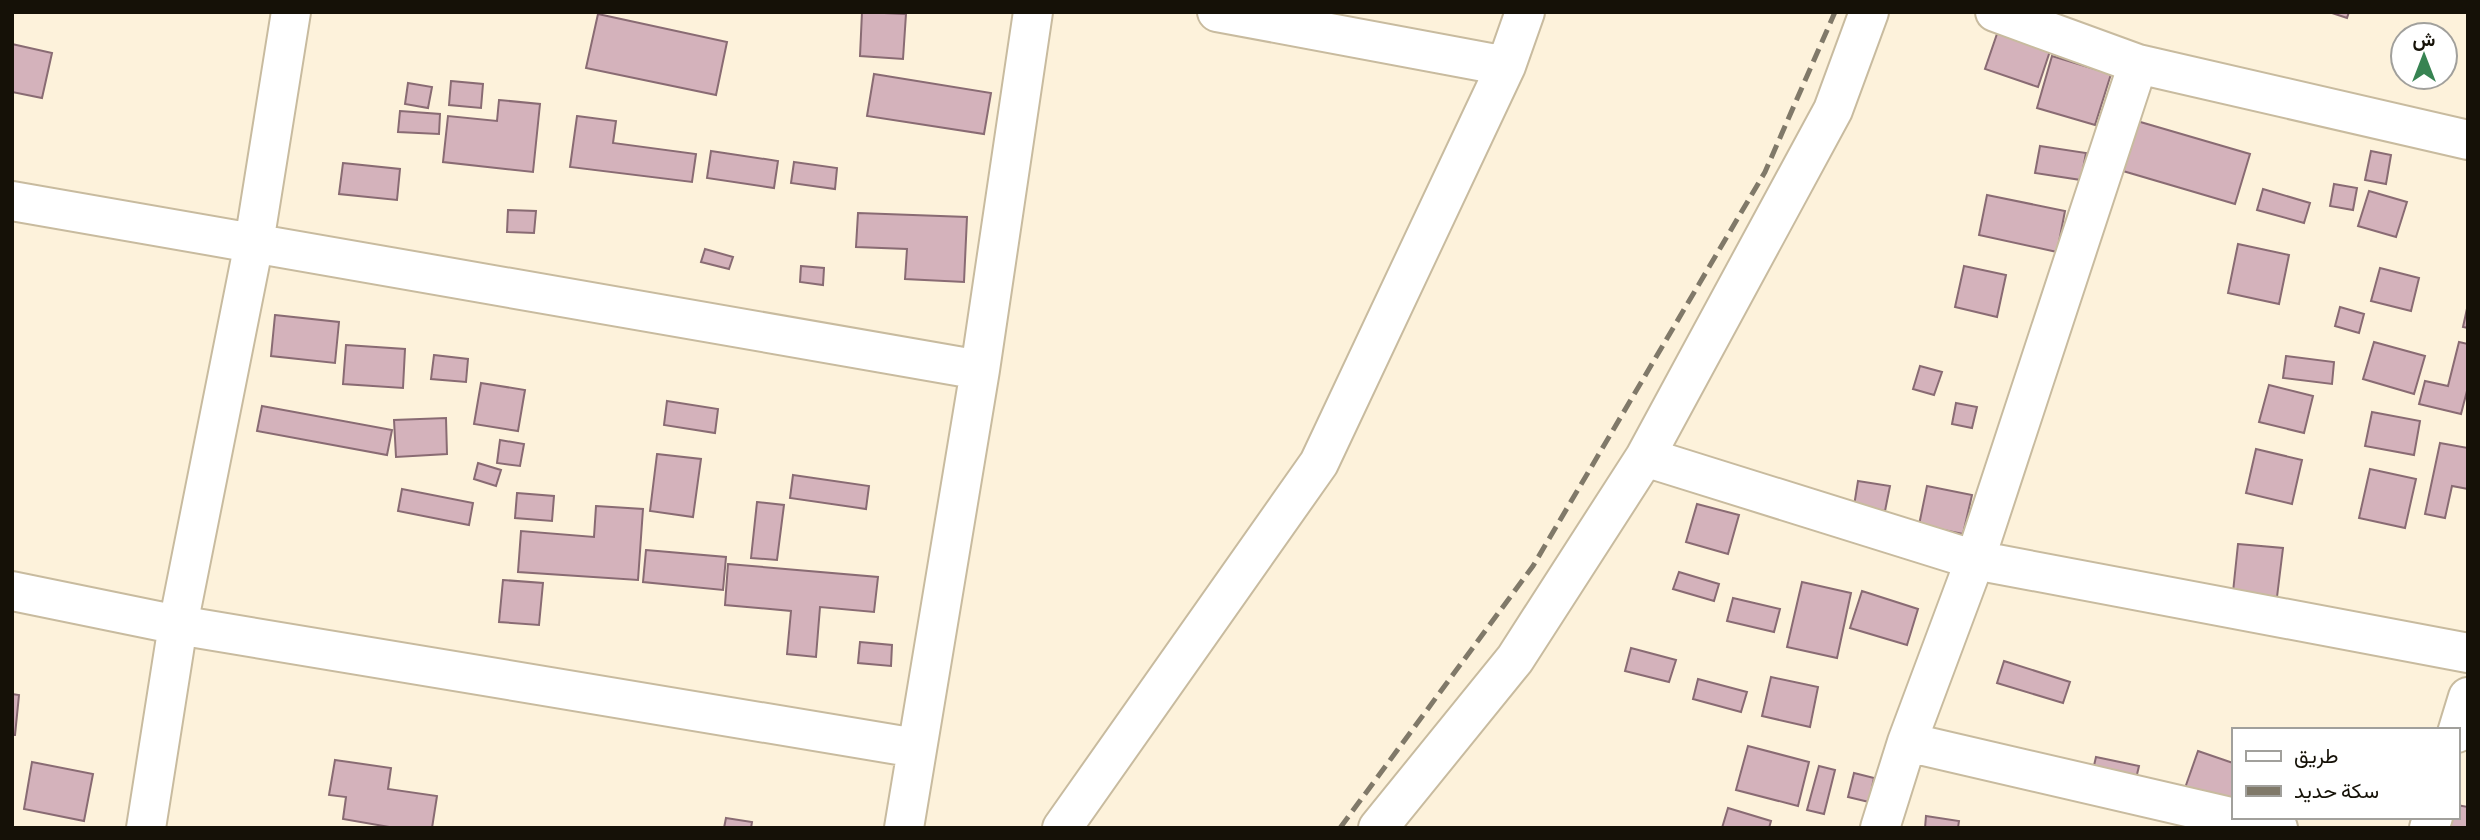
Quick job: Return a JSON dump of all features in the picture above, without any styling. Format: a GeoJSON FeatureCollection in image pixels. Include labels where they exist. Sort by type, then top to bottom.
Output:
{"type":"FeatureCollection","features":[{"type":"Feature","properties":{"kind":"street"},"geometry":{"type":"LineString","coordinates":[[146,828],[178,625],[254,243],[291,12]]}},
{"type":"Feature","properties":{"kind":"street"},"geometry":{"type":"LineString","coordinates":[[904,828],[980,370],[1033,12]]}},
{"type":"Feature","properties":{"kind":"street"},"geometry":{"type":"LineString","coordinates":[[1217,12],[1506,66]]}},
{"type":"Feature","properties":{"kind":"street"},"geometry":{"type":"LineString","coordinates":[[1062,828],[1319,463],[1506,66],[1525,12]]}},
{"type":"Feature","properties":{"kind":"street"},"geometry":{"type":"LineString","coordinates":[[1379,828],[1515,659],[1644,457],[1833,110],[1869,12]]}},
{"type":"Feature","properties":{"kind":"street"},"geometry":{"type":"LineString","coordinates":[[1995,12],[2138,64],[2468,140]]}},
{"type":"Feature","properties":{"kind":"street"},"geometry":{"type":"LineString","coordinates":[[1880,828],[1907,742],[1975,560],[2138,64]]}},
{"type":"Feature","properties":{"kind":"street"},"geometry":{"type":"LineString","coordinates":[[12,201],[980,370]]}},
{"type":"Feature","properties":{"kind":"street"},"geometry":{"type":"LineString","coordinates":[[1644,457],[1975,560],[2468,653]]}},
{"type":"Feature","properties":{"kind":"street"},"geometry":{"type":"LineString","coordinates":[[12,591],[178,625],[916,748]]}},
{"type":"Feature","properties":{"kind":"street"},"geometry":{"type":"LineString","coordinates":[[2459,728],[2468,697]]}},
{"type":"Feature","properties":{"kind":"street"},"geometry":{"type":"LineString","coordinates":[[1907,742],[2232,818]]}},
{"type":"Feature","properties":{"kind":"street"},"geometry":{"type":"LineString","coordinates":[[2238,819],[2277,828]]}},
{"type":"Feature","properties":{"kind":"building"},"geometry":{"type":"Polygon","coordinates":[[[862,12],[906,14],[903,59],[860,56],[862,12]]]}},
{"type":"Feature","properties":{"kind":"building"},"geometry":{"type":"Polygon","coordinates":[[[2329,12],[2349,12],[2347,18],[2329,12]]]}},
{"type":"Feature","properties":{"kind":"building"},"geometry":{"type":"Polygon","coordinates":[[[598,14],[727,42],[716,95],[586,68],[598,14]]]}},
{"type":"Feature","properties":{"kind":"building"},"geometry":{"type":"Polygon","coordinates":[[[1999,28],[2051,48],[2038,87],[1985,69],[1999,28]]]}},
{"type":"Feature","properties":{"kind":"building"},"geometry":{"type":"Polygon","coordinates":[[[12,44],[52,53],[42,98],[12,92],[12,44]]]}},
{"type":"Feature","properties":{"kind":"building"},"geometry":{"type":"Polygon","coordinates":[[[2052,56],[2111,74],[2095,125],[2037,108],[2052,56]]]}},
{"type":"Feature","properties":{"kind":"building"},"geometry":{"type":"Polygon","coordinates":[[[874,74],[991,93],[984,134],[867,116],[874,74]]]}},
{"type":"Feature","properties":{"kind":"building"},"geometry":{"type":"Polygon","coordinates":[[[451,81],[483,84],[481,108],[449,105],[451,81]]]}},
{"type":"Feature","properties":{"kind":"building"},"geometry":{"type":"Polygon","coordinates":[[[408,83],[432,87],[428,108],[405,104],[408,83]]]}},
{"type":"Feature","properties":{"kind":"building"},"geometry":{"type":"Polygon","coordinates":[[[499,100],[540,104],[533,172],[443,162],[448,116],[497,121],[499,100]]]}},
{"type":"Feature","properties":{"kind":"building"},"geometry":{"type":"Polygon","coordinates":[[[400,111],[440,114],[439,134],[398,132],[400,111]]]}},
{"type":"Feature","properties":{"kind":"building"},"geometry":{"type":"Polygon","coordinates":[[[577,116],[616,121],[613,143],[696,154],[692,182],[570,167],[577,116]]]}},
{"type":"Feature","properties":{"kind":"building"},"geometry":{"type":"Polygon","coordinates":[[[2137,121],[2250,154],[2235,204],[2123,171],[2137,121]]]}},
{"type":"Feature","properties":{"kind":"building"},"geometry":{"type":"Polygon","coordinates":[[[2040,146],[2086,153],[2081,180],[2035,173],[2040,146]]]}},
{"type":"Feature","properties":{"kind":"building"},"geometry":{"type":"Polygon","coordinates":[[[711,151],[778,161],[774,188],[707,178],[711,151]]]}},
{"type":"Feature","properties":{"kind":"building"},"geometry":{"type":"Polygon","coordinates":[[[2371,151],[2391,155],[2386,184],[2365,180],[2371,151]]]}},
{"type":"Feature","properties":{"kind":"building"},"geometry":{"type":"Polygon","coordinates":[[[794,162],[837,168],[835,189],[791,183],[794,162]]]}},
{"type":"Feature","properties":{"kind":"building"},"geometry":{"type":"Polygon","coordinates":[[[343,163],[400,169],[397,200],[339,194],[343,163]]]}},
{"type":"Feature","properties":{"kind":"building"},"geometry":{"type":"Polygon","coordinates":[[[2334,184],[2357,188],[2353,210],[2330,206],[2334,184]]]}},
{"type":"Feature","properties":{"kind":"building"},"geometry":{"type":"Polygon","coordinates":[[[2263,189],[2310,203],[2304,223],[2257,210],[2263,189]]]}},
{"type":"Feature","properties":{"kind":"building"},"geometry":{"type":"Polygon","coordinates":[[[2369,191],[2407,202],[2396,237],[2358,226],[2369,191]]]}},
{"type":"Feature","properties":{"kind":"building"},"geometry":{"type":"Polygon","coordinates":[[[1987,195],[2065,211],[2057,252],[1979,235],[1987,195]]]}},
{"type":"Feature","properties":{"kind":"building"},"geometry":{"type":"Polygon","coordinates":[[[508,210],[536,211],[534,233],[507,232],[508,210]]]}},
{"type":"Feature","properties":{"kind":"building"},"geometry":{"type":"Polygon","coordinates":[[[858,213],[967,217],[964,282],[905,279],[907,249],[856,247],[858,213]]]}},
{"type":"Feature","properties":{"kind":"building"},"geometry":{"type":"Polygon","coordinates":[[[2238,244],[2289,255],[2279,304],[2228,293],[2238,244]]]}},
{"type":"Feature","properties":{"kind":"building"},"geometry":{"type":"Polygon","coordinates":[[[705,249],[733,257],[729,269],[701,262],[705,249]]]}},
{"type":"Feature","properties":{"kind":"building"},"geometry":{"type":"Polygon","coordinates":[[[801,266],[824,268],[823,285],[800,282],[801,266]]]}},
{"type":"Feature","properties":{"kind":"building"},"geometry":{"type":"Polygon","coordinates":[[[1964,266],[2006,275],[1997,317],[1955,307],[1964,266]]]}},
{"type":"Feature","properties":{"kind":"building"},"geometry":{"type":"Polygon","coordinates":[[[2380,268],[2419,278],[2411,311],[2371,301],[2380,268]]]}},
{"type":"Feature","properties":{"kind":"building"},"geometry":{"type":"Polygon","coordinates":[[[2468,304],[2468,328],[2463,327],[2468,304]]]}},
{"type":"Feature","properties":{"kind":"building"},"geometry":{"type":"Polygon","coordinates":[[[2340,307],[2364,314],[2359,333],[2335,326],[2340,307]]]}},
{"type":"Feature","properties":{"kind":"building"},"geometry":{"type":"Polygon","coordinates":[[[275,315],[339,322],[335,363],[271,356],[275,315]]]}},
{"type":"Feature","properties":{"kind":"building"},"geometry":{"type":"Polygon","coordinates":[[[2374,342],[2425,356],[2414,394],[2363,379],[2374,342]]]}},
{"type":"Feature","properties":{"kind":"building"},"geometry":{"type":"Polygon","coordinates":[[[2459,342],[2468,344],[2468,387],[2461,414],[2419,404],[2425,381],[2448,386],[2459,342]]]}},
{"type":"Feature","properties":{"kind":"building"},"geometry":{"type":"Polygon","coordinates":[[[346,345],[405,349],[403,388],[343,384],[346,345]]]}},
{"type":"Feature","properties":{"kind":"building"},"geometry":{"type":"Polygon","coordinates":[[[434,355],[468,359],[466,382],[431,379],[434,355]]]}},
{"type":"Feature","properties":{"kind":"building"},"geometry":{"type":"Polygon","coordinates":[[[2286,356],[2334,362],[2332,384],[2283,378],[2286,356]]]}},
{"type":"Feature","properties":{"kind":"building"},"geometry":{"type":"Polygon","coordinates":[[[1920,366],[1942,372],[1934,395],[1913,389],[1920,366]]]}},
{"type":"Feature","properties":{"kind":"building"},"geometry":{"type":"Polygon","coordinates":[[[481,383],[525,390],[518,431],[474,424],[481,383]]]}},
{"type":"Feature","properties":{"kind":"building"},"geometry":{"type":"Polygon","coordinates":[[[2269,385],[2313,396],[2304,433],[2259,422],[2269,385]]]}},
{"type":"Feature","properties":{"kind":"building"},"geometry":{"type":"Polygon","coordinates":[[[667,401],[718,409],[715,433],[664,425],[667,401]]]}},
{"type":"Feature","properties":{"kind":"building"},"geometry":{"type":"Polygon","coordinates":[[[1956,403],[1977,407],[1972,428],[1952,424],[1956,403]]]}},
{"type":"Feature","properties":{"kind":"building"},"geometry":{"type":"Polygon","coordinates":[[[262,406],[392,430],[387,455],[257,431],[262,406]]]}},
{"type":"Feature","properties":{"kind":"building"},"geometry":{"type":"Polygon","coordinates":[[[2372,412],[2420,421],[2414,455],[2365,446],[2372,412]]]}},
{"type":"Feature","properties":{"kind":"building"},"geometry":{"type":"Polygon","coordinates":[[[446,418],[447,454],[396,457],[394,420],[446,418]]]}},
{"type":"Feature","properties":{"kind":"building"},"geometry":{"type":"Polygon","coordinates":[[[500,440],[524,444],[520,466],[497,463],[500,440]]]}},
{"type":"Feature","properties":{"kind":"building"},"geometry":{"type":"Polygon","coordinates":[[[2440,443],[2468,448],[2468,489],[2452,486],[2445,518],[2425,514],[2440,443]]]}},
{"type":"Feature","properties":{"kind":"building"},"geometry":{"type":"Polygon","coordinates":[[[2256,449],[2302,460],[2292,504],[2246,493],[2256,449]]]}},
{"type":"Feature","properties":{"kind":"building"},"geometry":{"type":"Polygon","coordinates":[[[657,454],[701,459],[693,517],[650,511],[657,454]]]}},
{"type":"Feature","properties":{"kind":"building"},"geometry":{"type":"Polygon","coordinates":[[[478,463],[501,470],[496,486],[474,479],[478,463]]]}},
{"type":"Feature","properties":{"kind":"building"},"geometry":{"type":"Polygon","coordinates":[[[2370,469],[2416,479],[2405,528],[2359,518],[2370,469]]]}},
{"type":"Feature","properties":{"kind":"building"},"geometry":{"type":"Polygon","coordinates":[[[793,475],[869,486],[866,509],[790,498],[793,475]]]}},
{"type":"Feature","properties":{"kind":"building"},"geometry":{"type":"Polygon","coordinates":[[[1858,481],[1890,486],[1885,511],[1854,506],[1858,481]]]}},
{"type":"Feature","properties":{"kind":"building"},"geometry":{"type":"Polygon","coordinates":[[[1927,486],[1972,495],[1963,534],[1919,525],[1927,486]]]}},
{"type":"Feature","properties":{"kind":"building"},"geometry":{"type":"Polygon","coordinates":[[[402,489],[473,503],[469,525],[398,511],[402,489]]]}},
{"type":"Feature","properties":{"kind":"building"},"geometry":{"type":"Polygon","coordinates":[[[517,493],[554,496],[552,521],[515,518],[517,493]]]}},
{"type":"Feature","properties":{"kind":"building"},"geometry":{"type":"Polygon","coordinates":[[[757,502],[784,505],[777,560],[751,558],[757,502]]]}},
{"type":"Feature","properties":{"kind":"building"},"geometry":{"type":"Polygon","coordinates":[[[1697,504],[1739,515],[1728,554],[1686,542],[1697,504]]]}},
{"type":"Feature","properties":{"kind":"building"},"geometry":{"type":"Polygon","coordinates":[[[596,506],[643,509],[638,580],[518,572],[521,531],[594,537],[596,506]]]}},
{"type":"Feature","properties":{"kind":"building"},"geometry":{"type":"Polygon","coordinates":[[[2238,544],[2283,548],[2277,597],[2233,592],[2238,544]]]}},
{"type":"Feature","properties":{"kind":"building"},"geometry":{"type":"Polygon","coordinates":[[[646,550],[726,557],[723,590],[643,582],[646,550]]]}},
{"type":"Feature","properties":{"kind":"building"},"geometry":{"type":"Polygon","coordinates":[[[728,564],[878,577],[874,612],[820,607],[816,657],[787,654],[791,611],[725,605],[728,564]]]}},
{"type":"Feature","properties":{"kind":"building"},"geometry":{"type":"Polygon","coordinates":[[[1679,572],[1719,584],[1714,601],[1673,589],[1679,572]]]}},
{"type":"Feature","properties":{"kind":"building"},"geometry":{"type":"Polygon","coordinates":[[[503,580],[543,583],[539,625],[499,622],[503,580]]]}},
{"type":"Feature","properties":{"kind":"building"},"geometry":{"type":"Polygon","coordinates":[[[1802,582],[1851,593],[1837,658],[1787,647],[1802,582]]]}},
{"type":"Feature","properties":{"kind":"building"},"geometry":{"type":"Polygon","coordinates":[[[1862,591],[1918,609],[1907,645],[1850,628],[1862,591]]]}},
{"type":"Feature","properties":{"kind":"building"},"geometry":{"type":"Polygon","coordinates":[[[1733,598],[1780,609],[1774,632],[1727,621],[1733,598]]]}},
{"type":"Feature","properties":{"kind":"building"},"geometry":{"type":"Polygon","coordinates":[[[860,642],[892,645],[891,666],[858,663],[860,642]]]}},
{"type":"Feature","properties":{"kind":"building"},"geometry":{"type":"Polygon","coordinates":[[[1631,648],[1676,660],[1669,682],[1625,671],[1631,648]]]}},
{"type":"Feature","properties":{"kind":"building"},"geometry":{"type":"Polygon","coordinates":[[[2004,661],[2070,682],[2063,703],[1997,683],[2004,661]]]}},
{"type":"Feature","properties":{"kind":"building"},"geometry":{"type":"Polygon","coordinates":[[[1771,677],[1818,687],[1810,727],[1762,716],[1771,677]]]}},
{"type":"Feature","properties":{"kind":"building"},"geometry":{"type":"Polygon","coordinates":[[[1698,679],[1747,692],[1741,712],[1693,699],[1698,679]]]}},
{"type":"Feature","properties":{"kind":"building"},"geometry":{"type":"Polygon","coordinates":[[[12,694],[19,695],[15,735],[12,735],[12,694]]]}},
{"type":"Feature","properties":{"kind":"building"},"geometry":{"type":"Polygon","coordinates":[[[1748,746],[1809,762],[1798,806],[1736,790],[1748,746]]]}},
{"type":"Feature","properties":{"kind":"building"},"geometry":{"type":"Polygon","coordinates":[[[2198,751],[2232,763],[2232,804],[2185,788],[2198,751]]]}},
{"type":"Feature","properties":{"kind":"building"},"geometry":{"type":"Polygon","coordinates":[[[2096,757],[2139,766],[2134,787],[2091,778],[2096,757]]]}},
{"type":"Feature","properties":{"kind":"building"},"geometry":{"type":"Polygon","coordinates":[[[335,760],[391,768],[388,789],[437,796],[432,828],[395,828],[343,819],[346,797],[329,795],[335,760]]]}},
{"type":"Feature","properties":{"kind":"building"},"geometry":{"type":"Polygon","coordinates":[[[32,762],[93,774],[84,821],[24,809],[32,762]]]}},
{"type":"Feature","properties":{"kind":"building"},"geometry":{"type":"Polygon","coordinates":[[[1819,766],[1835,770],[1824,814],[1807,810],[1819,766]]]}},
{"type":"Feature","properties":{"kind":"building"},"geometry":{"type":"Polygon","coordinates":[[[1854,773],[1874,778],[1869,802],[1848,797],[1854,773]]]}},
{"type":"Feature","properties":{"kind":"building"},"geometry":{"type":"Polygon","coordinates":[[[2459,805],[2468,807],[2468,828],[2440,828],[2442,819],[2459,819],[2459,805]]]}},
{"type":"Feature","properties":{"kind":"building"},"geometry":{"type":"Polygon","coordinates":[[[1728,808],[1771,821],[1769,828],[1722,828],[1728,808]]]}},
{"type":"Feature","properties":{"kind":"building"},"geometry":{"type":"Polygon","coordinates":[[[1926,816],[1959,821],[1958,828],[1925,828],[1926,816]]]}},
{"type":"Feature","properties":{"kind":"building"},"geometry":{"type":"Polygon","coordinates":[[[726,818],[752,822],[751,828],[724,828],[726,818]]]}},
{"type":"Feature","properties":{"kind":"railway"},"geometry":{"type":"LineString","coordinates":[[1340,828],[1533,566],[1765,172],[1835,12]]}}]}
